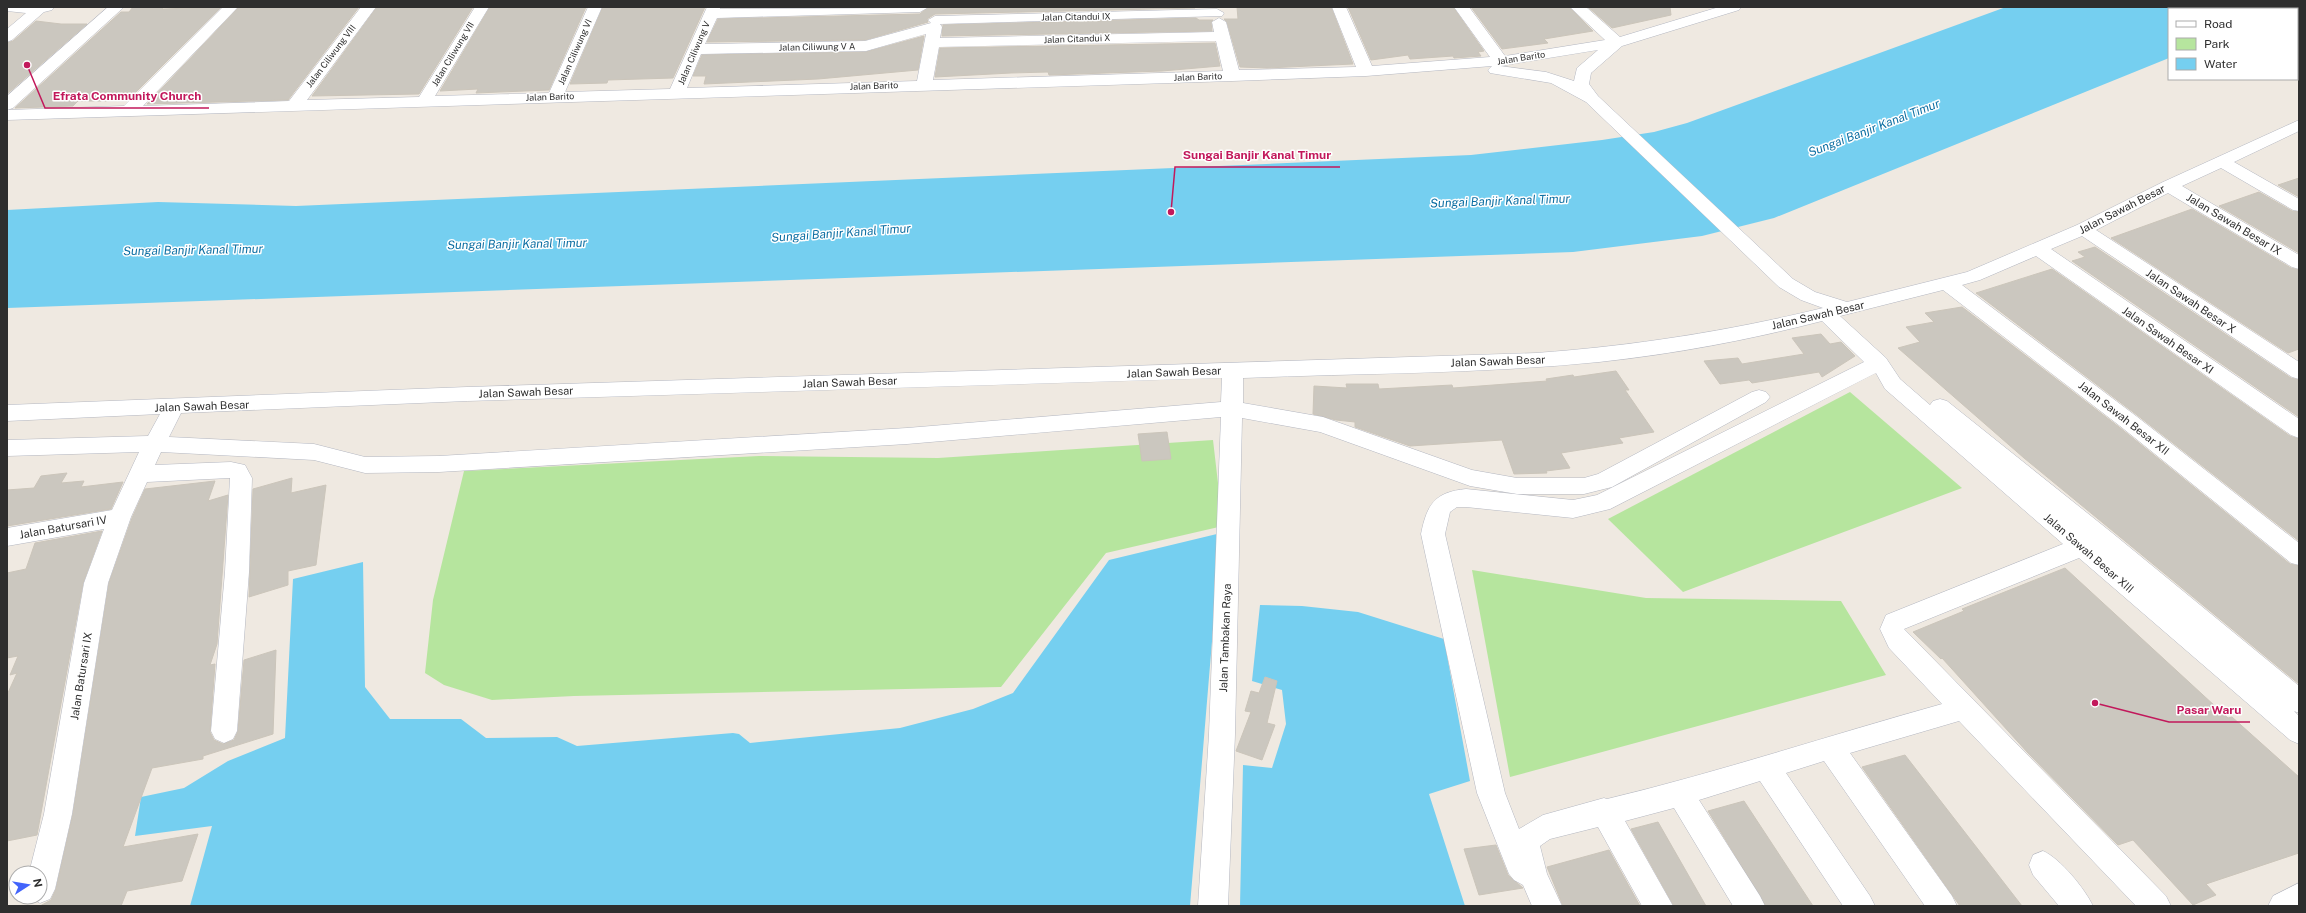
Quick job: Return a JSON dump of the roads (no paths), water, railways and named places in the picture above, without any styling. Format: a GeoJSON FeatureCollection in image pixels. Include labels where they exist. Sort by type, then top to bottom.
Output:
{"type":"FeatureCollection","features":[{"type":"Feature","properties":{"kind":"street"},"geometry":{"type":"LineString","coordinates":[[8,7],[42,8]]}},
{"type":"Feature","properties":{"kind":"street"},"geometry":{"type":"LineString","coordinates":[[7,105],[117,7]]}},
{"type":"Feature","properties":{"kind":"street"},"geometry":{"type":"LineString","coordinates":[[129,111],[231,7]]}},
{"type":"Feature","properties":{"kind":"street","name":"Jalan Ciliwung VIII"},"geometry":{"type":"LineString","coordinates":[[294,106],[369,7]]}},
{"type":"Feature","properties":{"kind":"street","name":"Jalan Ciliwung VII"},"geometry":{"type":"LineString","coordinates":[[424,101],[482,7]]}},
{"type":"Feature","properties":{"kind":"street","name":"Jalan Ciliwung VI"},"geometry":{"type":"LineString","coordinates":[[555,97],[595,7]]}},
{"type":"Feature","properties":{"kind":"street"},"geometry":{"type":"LineString","coordinates":[[712,10],[860,11],[919,7],[935,23],[924,85]]}},
{"type":"Feature","properties":{"kind":"street"},"geometry":{"type":"LineString","coordinates":[[1339,7],[1366,71]]}},
{"type":"Feature","properties":{"kind":"street"},"geometry":{"type":"LineString","coordinates":[[1461,7],[1501,62]]}},
{"type":"Feature","properties":{"kind":"street"},"geometry":{"type":"LineString","coordinates":[[1577,7],[1617,43],[1582,71],[1581,84],[1592,99]]}},
{"type":"Feature","properties":{"kind":"street","name":"Jalan Barito"},"geometry":{"type":"LineString","coordinates":[[7,115],[677,92],[1232,76],[1366,71],[1466,65],[1501,62],[1617,43],[1713,10],[1734,7]]}},
{"type":"Feature","properties":{"kind":"street"},"geometry":{"type":"LineString","coordinates":[[7,37],[42,8]]}},
{"type":"Feature","properties":{"kind":"street","name":"Jalan Ciliwung V"},"geometry":{"type":"LineString","coordinates":[[677,92],[697,49],[712,10]]}},
{"type":"Feature","properties":{"kind":"street"},"geometry":{"type":"LineString","coordinates":[[1217,10],[1232,76]]}},
{"type":"Feature","properties":{"kind":"street","name":"Jalan Citandui IX"},"geometry":{"type":"LineString","coordinates":[[935,23],[1042,12],[1217,10]]}},
{"type":"Feature","properties":{"kind":"street","name":"Jalan Ciliwung V A"},"geometry":{"type":"LineString","coordinates":[[697,49],[866,46],[935,23]]}},
{"type":"Feature","properties":{"kind":"street","name":"Jalan Citandui X"},"geometry":{"type":"LineString","coordinates":[[932,43],[1222,36]]}},
{"type":"Feature","properties":{"kind":"street"},"geometry":{"type":"LineString","coordinates":[[1466,65],[1546,76],[1576,87],[1612,117],[1780,276],[1808,296],[1848,309]]}},
{"type":"Feature","properties":{"kind":"street","name":"Jalan Sawah Besar"},"geometry":{"type":"LineString","coordinates":[[7,412],[174,407],[467,394],[1233,371],[1536,360],[1600,355],[1698,341],[1784,324],[1848,309],[1973,276],[2083,229],[2169,186],[2296,130]]}},
{"type":"Feature","properties":{"kind":"street"},"geometry":{"type":"LineString","coordinates":[[2222,162],[2299,206]]}},
{"type":"Feature","properties":{"kind":"street","name":"Jalan Sawah Besar IX"},"geometry":{"type":"LineString","coordinates":[[2169,186],[2299,263]]}},
{"type":"Feature","properties":{"kind":"street","name":"Jalan Sawah Besar X"},"geometry":{"type":"LineString","coordinates":[[2083,229],[2299,372]]}},
{"type":"Feature","properties":{"kind":"street","name":"Jalan Sawah Besar XI"},"geometry":{"type":"LineString","coordinates":[[2038,249],[2299,430]]}},
{"type":"Feature","properties":{"kind":"street"},"geometry":{"type":"LineString","coordinates":[[1780,276],[1794,299],[1792,308],[1784,324]]}},
{"type":"Feature","properties":{"kind":"street","name":"Jalan Sawah Besar XII"},"geometry":{"type":"LineString","coordinates":[[1947,283],[2128,421],[2299,556]]}},
{"type":"Feature","properties":{"kind":"street","name":"Jalan Sawah Besar XIII"},"geometry":{"type":"LineString","coordinates":[[1826,314],[1882,366],[1892,384],[2092,542],[2299,702]]}},
{"type":"Feature","properties":{"kind":"street"},"geometry":{"type":"LineString","coordinates":[[1533,875],[1524,870],[1519,864],[1491,793],[1433,534],[1436,517],[1442,506],[1452,499],[1466,498],[1501,503],[1573,509],[1602,503],[1882,366]]}},
{"type":"Feature","properties":{"kind":"street","name":"Jalan Tambakan Raya"},"geometry":{"type":"LineString","coordinates":[[1213,906],[1222,734],[1233,371]]}},
{"type":"Feature","properties":{"kind":"street"},"geometry":{"type":"LineString","coordinates":[[146,459],[314,452],[365,465],[439,464],[908,436],[1232,409],[1323,425],[1470,478],[1517,486],[1584,486],[1604,481],[1759,397]]}},
{"type":"Feature","properties":{"kind":"street","name":"Jalan Batursari IX"},"geometry":{"type":"LineString","coordinates":[[46,865],[58,814],[96,583],[120,517],[146,459],[174,407]]}},
{"type":"Feature","properties":{"kind":"street"},"geometry":{"type":"LineString","coordinates":[[7,448],[146,459],[237,471],[242,478],[238,572],[224,731]]}},
{"type":"Feature","properties":{"kind":"street","name":"Jalan Batursari IV"},"geometry":{"type":"LineString","coordinates":[[7,537],[120,517]]}},
{"type":"Feature","properties":{"kind":"street"},"geometry":{"type":"LineString","coordinates":[[2092,542],[1895,622],[1892,629],[1898,641],[2156,906]]}},
{"type":"Feature","properties":{"kind":"street","name":"Jalan Sawah Besar XIII"},"geometry":{"type":"LineString","coordinates":[[2092,542],[2299,732]]}},
{"type":"Feature","properties":{"kind":"street"},"geometry":{"type":"LineString","coordinates":[[1548,906],[1533,875],[1526,850],[1526,840],[1532,834],[1543,828],[1604,811],[1680,794],[1767,768],[1830,747],[1963,709]]}},
{"type":"Feature","properties":{"kind":"street"},"geometry":{"type":"LineString","coordinates":[[1830,747],[1942,906]]}},
{"type":"Feature","properties":{"kind":"street"},"geometry":{"type":"LineString","coordinates":[[1767,768],[1860,906]]}},
{"type":"Feature","properties":{"kind":"street"},"geometry":{"type":"LineString","coordinates":[[1680,794],[1750,906]]}},
{"type":"Feature","properties":{"kind":"street"},"geometry":{"type":"LineString","coordinates":[[1604,811],[1658,906]]}},
{"type":"Feature","properties":{"kind":"street"},"geometry":{"type":"LineString","coordinates":[[2043,865],[2078,906]]}},
{"type":"Feature","properties":{"kind":"street"},"geometry":{"type":"LineString","coordinates":[[2283,906],[2299,897]]}},
{"type":"Feature","properties":{"kind":"water"},"geometry":{"type":"Polygon","coordinates":[[[2006,7],[2295,7],[2168,8],[2168,58],[1774,218],[1702,236],[1573,252],[7,308],[7,210],[158,202],[296,206],[1471,155],[1602,140],[1654,132],[1687,123],[2006,7]]]}},
{"type":"Feature","properties":{"kind":"water"},"geometry":{"type":"Polygon","coordinates":[[[1221,533],[1190,906],[190,906],[212,826],[135,836],[141,797],[184,788],[228,761],[285,738],[293,579],[363,562],[365,687],[390,719],[461,719],[486,738],[557,737],[577,746],[733,733],[739,734],[750,743],[900,728],[973,709],[1013,693],[1109,560],[1221,533]]]}},
{"type":"Feature","properties":{"kind":"water"},"geometry":{"type":"Polygon","coordinates":[[[1260,605],[1302,606],[1358,612],[1444,639],[1470,781],[1429,794],[1465,906],[1240,906],[1243,765],[1272,768],[1286,724],[1282,690],[1252,681],[1260,605]]]}},
{"type":"Feature","properties":{"kind":"place","name":"Efrata Community Church"},"geometry":{"type":"Point","coordinates":[27,65]}},
{"type":"Feature","properties":{"kind":"place","name":"Sungai Banjir Kanal Timur"},"geometry":{"type":"Point","coordinates":[1171,212]}},
{"type":"Feature","properties":{"kind":"place","name":"Pasar Waru"},"geometry":{"type":"Point","coordinates":[2095,703]}}]}
